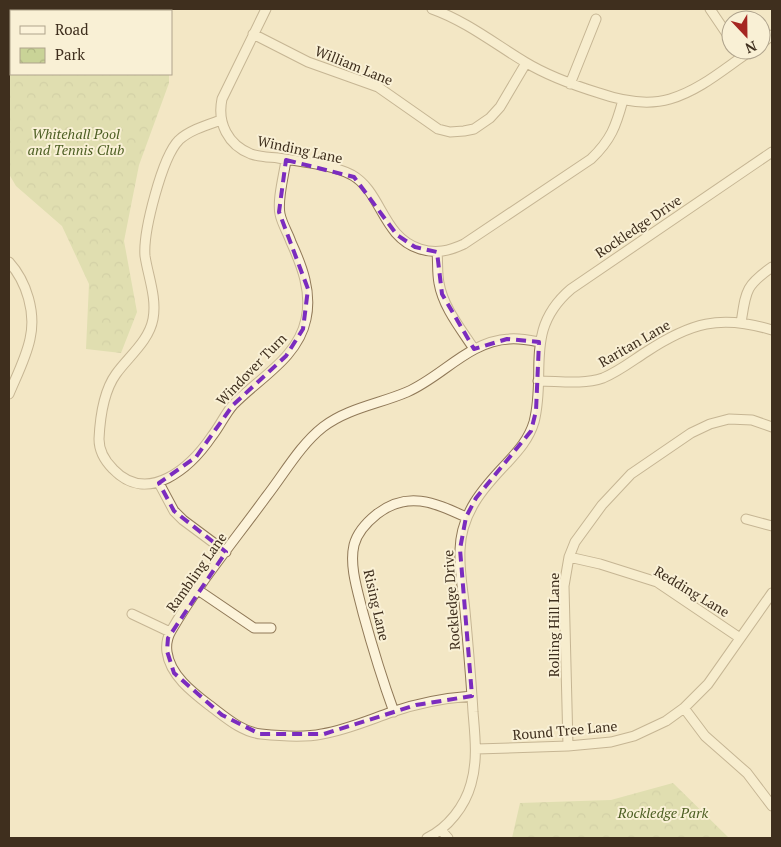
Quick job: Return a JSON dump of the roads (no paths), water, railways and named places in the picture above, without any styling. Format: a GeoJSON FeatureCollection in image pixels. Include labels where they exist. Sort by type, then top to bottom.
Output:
{"type":"FeatureCollection","features":[{"type":"Feature","properties":{"kind":"street"},"geometry":{"type":"LineString","coordinates":[[221,120],[222,99],[266,9]]}},
{"type":"Feature","properties":{"kind":"street"},"geometry":{"type":"LineString","coordinates":[[432,9],[456,20],[526,63],[570,84],[623,100],[655,102],[677,96],[698,86],[731,60]]}},
{"type":"Feature","properties":{"kind":"street"},"geometry":{"type":"LineString","coordinates":[[710,9],[721,25]]}},
{"type":"Feature","properties":{"kind":"street"},"geometry":{"type":"LineString","coordinates":[[570,84],[596,19]]}},
{"type":"Feature","properties":{"kind":"street","name":"William Lane"},"geometry":{"type":"LineString","coordinates":[[253,34],[308,62],[378,87],[438,129],[450,132],[474,128],[490,118],[500,107],[526,63]]}},
{"type":"Feature","properties":{"kind":"street","name":"Winding Lane"},"geometry":{"type":"LineString","coordinates":[[221,120],[225,132],[245,151],[256,155],[331,168],[354,177],[372,197],[396,235],[415,247],[437,252],[453,250],[473,239],[591,159],[606,144],[614,131],[623,100]]}},
{"type":"Feature","properties":{"kind":"street","name":"Windover Turn"},"geometry":{"type":"LineString","coordinates":[[221,120],[205,125],[181,138],[168,155],[153,204],[145,242],[145,254],[154,306],[153,320],[144,340],[113,378],[106,394],[101,417],[99,444],[102,455],[111,468],[124,479],[134,483],[159,483],[179,472],[206,446],[233,405],[286,356],[303,329],[308,308],[306,284],[299,259],[279,212],[286,160]]}},
{"type":"Feature","properties":{"kind":"street","name":"Rockledge Drive"},"geometry":{"type":"LineString","coordinates":[[428,838],[441,830],[459,809],[468,794],[474,774],[476,749],[460,574],[460,549],[466,517],[476,498],[527,438],[534,423],[540,342],[551,311],[571,288],[772,152]]}},
{"type":"Feature","properties":{"kind":"street"},"geometry":{"type":"LineString","coordinates":[[437,252],[439,284],[442,294],[474,349]]}},
{"type":"Feature","properties":{"kind":"street"},"geometry":{"type":"LineString","coordinates":[[9,262],[26,287],[31,327],[27,349],[9,394]]}},
{"type":"Feature","properties":{"kind":"street"},"geometry":{"type":"LineString","coordinates":[[742,323],[748,288],[757,277],[772,267]]}},
{"type":"Feature","properties":{"kind":"street","name":"Raritan Lane"},"geometry":{"type":"LineString","coordinates":[[538,381],[583,382],[594,380],[616,372],[665,340],[687,329],[709,323],[742,323],[772,330]]}},
{"type":"Feature","properties":{"kind":"street","name":"Rambling Lane"},"geometry":{"type":"LineString","coordinates":[[472,696],[433,701],[361,724],[317,735],[250,732],[201,699],[174,673],[166,651],[170,632],[198,590],[302,449],[321,429],[336,418],[409,391],[474,349],[499,340],[508,339],[540,342]]}},
{"type":"Feature","properties":{"kind":"street","name":"Rolling Hill Lane"},"geometry":{"type":"LineString","coordinates":[[568,746],[564,586],[569,557],[575,542],[586,524],[619,485],[644,464],[685,436],[710,424],[729,419],[752,420],[772,427]]}},
{"type":"Feature","properties":{"kind":"street"},"geometry":{"type":"LineString","coordinates":[[159,483],[174,510],[183,520],[226,552]]}},
{"type":"Feature","properties":{"kind":"street","name":"Rising Lane"},"geometry":{"type":"LineString","coordinates":[[394,712],[379,670],[359,596],[353,561],[355,543],[364,528],[375,516],[388,507],[400,502],[420,500],[466,517]]}},
{"type":"Feature","properties":{"kind":"street"},"geometry":{"type":"LineString","coordinates":[[746,519],[772,526]]}},
{"type":"Feature","properties":{"kind":"street","name":"Redding Lane"},"geometry":{"type":"LineString","coordinates":[[569,557],[600,564],[657,582],[740,638]]}},
{"type":"Feature","properties":{"kind":"street"},"geometry":{"type":"LineString","coordinates":[[198,590],[254,628],[271,628]]}},
{"type":"Feature","properties":{"kind":"street","name":"Round Tree Lane"},"geometry":{"type":"LineString","coordinates":[[476,749],[568,746],[611,742],[634,736],[666,721],[684,708],[708,684],[772,593]]}},
{"type":"Feature","properties":{"kind":"street"},"geometry":{"type":"LineString","coordinates":[[132,614],[170,632]]}},
{"type":"Feature","properties":{"kind":"street"},"geometry":{"type":"LineString","coordinates":[[684,708],[706,736],[752,778],[772,806]]}},
{"type":"Feature","properties":{"kind":"street"},"geometry":{"type":"LineString","coordinates":[[441,830],[448,838]]}},
{"type":"Feature","properties":{"kind":"park label","name":"Whitehall Pool and Tennis Club"},"geometry":{"type":"Point","coordinates":[76,142]}},
{"type":"Feature","properties":{"kind":"park label","name":"Rockledge Park"},"geometry":{"type":"Point","coordinates":[663,812]}}]}
